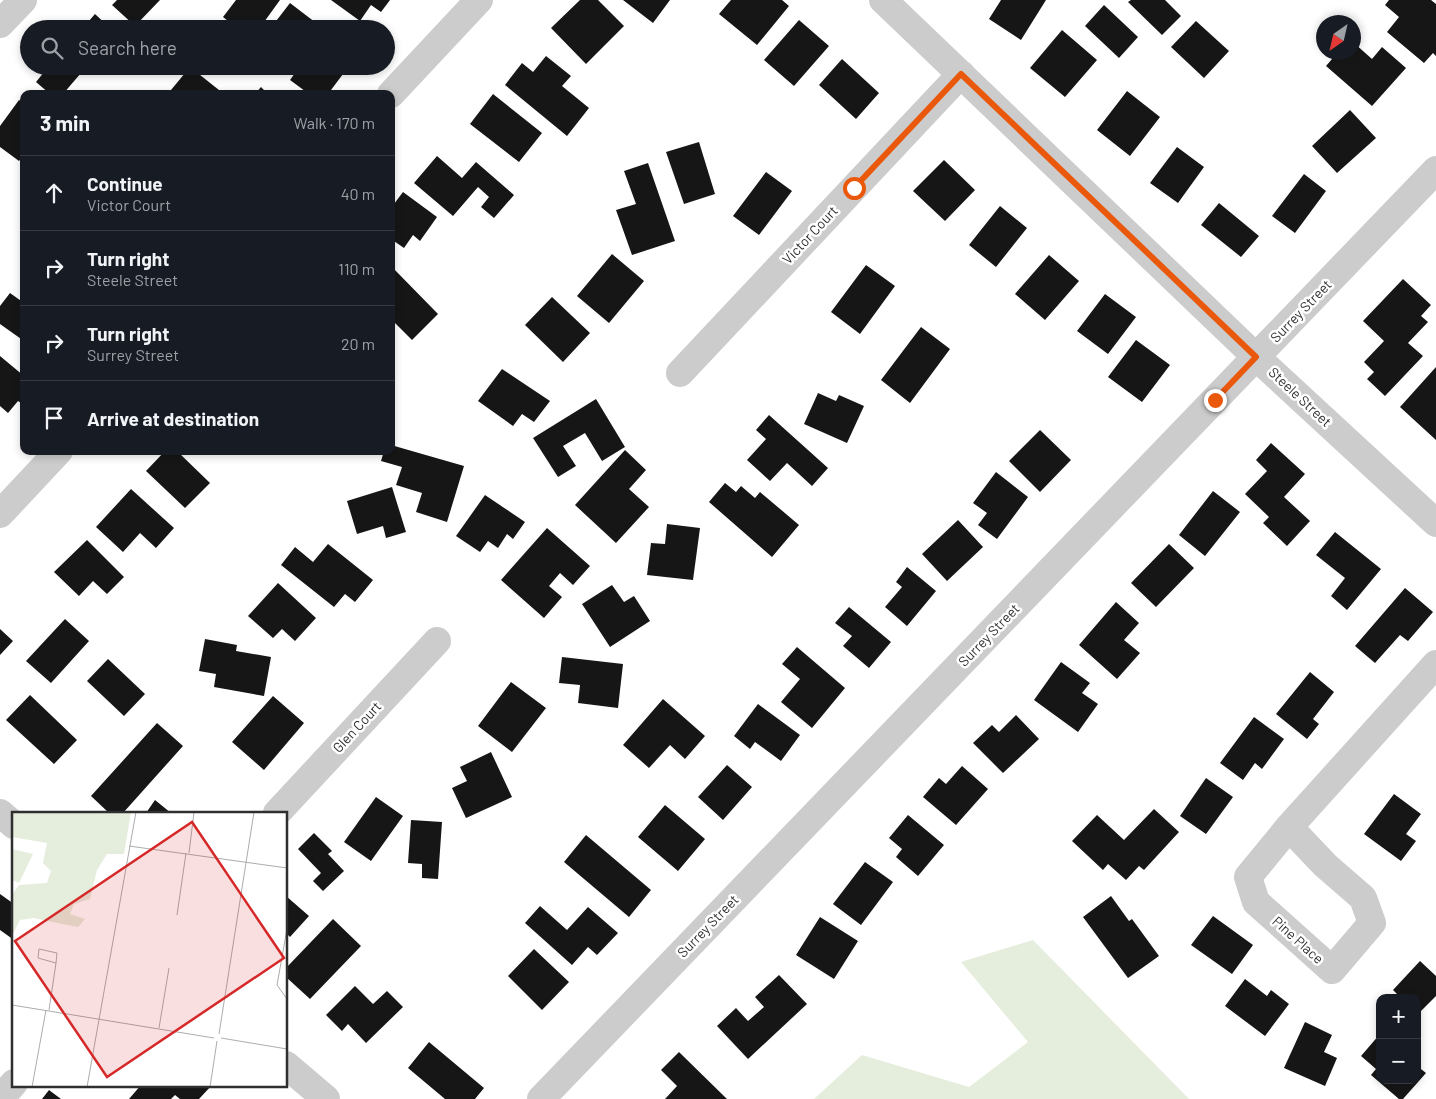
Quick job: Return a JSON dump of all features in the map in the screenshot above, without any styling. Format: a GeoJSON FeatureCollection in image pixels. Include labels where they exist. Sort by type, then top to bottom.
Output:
{"type":"FeatureCollection","features":[{"type":"Feature","properties":{"kind":"street"},"geometry":{"type":"LineString","coordinates":[[0,24],[23,0]]}},
{"type":"Feature","properties":{"kind":"street"},"geometry":{"type":"LineString","coordinates":[[395,90],[479,0]]}},
{"type":"Feature","properties":{"kind":"street","name":"Steele Street"},"geometry":{"type":"LineString","coordinates":[[883,0],[1256,357],[1436,523]]}},
{"type":"Feature","properties":{"kind":"street","name":"Victor Court"},"geometry":{"type":"LineString","coordinates":[[680,373],[961,74]]}},
{"type":"Feature","properties":{"kind":"street","name":"Surrey Street"},"geometry":{"type":"LineString","coordinates":[[541,1099],[1436,170]]}},
{"type":"Feature","properties":{"kind":"street"},"geometry":{"type":"LineString","coordinates":[[0,514],[55,455]]}},
{"type":"Feature","properties":{"kind":"street","name":"Glen Court"},"geometry":{"type":"LineString","coordinates":[[278,812],[437,641]]}},
{"type":"Feature","properties":{"kind":"street","name":"Pine Place"},"geometry":{"type":"LineString","coordinates":[[1289,827],[1325,865],[1363,898],[1372,923],[1332,970],[1256,902],[1248,877],[1289,827],[1436,664]]}},
{"type":"Feature","properties":{"kind":"street"},"geometry":{"type":"LineString","coordinates":[[0,812],[12,823]]}},
{"type":"Feature","properties":{"kind":"street"},"geometry":{"type":"LineString","coordinates":[[288,1067],[326,1099]]}},
{"type":"Feature","properties":{"kind":"street"},"geometry":{"type":"LineString","coordinates":[[0,1099],[12,1085]]}},
{"type":"Feature","properties":{"kind":"green space"},"geometry":{"type":"Polygon","coordinates":[[[1033,940],[1189,1099],[814,1099],[862,1055],[969,1087],[1028,1042],[961,962],[1033,940]]]}},
{"type":"Feature","properties":{"kind":"building"},"geometry":{"type":"Polygon","coordinates":[[[117,0],[160,0],[141,20],[128,20],[112,5],[117,0]]]}},
{"type":"Feature","properties":{"kind":"building"},"geometry":{"type":"Polygon","coordinates":[[[236,0],[280,0],[266,20],[227,20],[223,17],[236,0]]]}},
{"type":"Feature","properties":{"kind":"building"},"geometry":{"type":"Polygon","coordinates":[[[331,0],[390,0],[381,12],[371,5],[361,20],[331,0]]]}},
{"type":"Feature","properties":{"kind":"building"},"geometry":{"type":"Polygon","coordinates":[[[580,0],[598,0],[624,26],[586,64],[551,28],[580,0]]]}},
{"type":"Feature","properties":{"kind":"building"},"geometry":{"type":"Polygon","coordinates":[[[623,0],[670,0],[653,23],[623,0]]]}},
{"type":"Feature","properties":{"kind":"building"},"geometry":{"type":"Polygon","coordinates":[[[731,0],[782,0],[789,6],[757,45],[719,14],[731,0]]]}},
{"type":"Feature","properties":{"kind":"building"},"geometry":{"type":"Polygon","coordinates":[[[1001,0],[1046,0],[1021,40],[989,19],[1001,0]]]}},
{"type":"Feature","properties":{"kind":"building"},"geometry":{"type":"Polygon","coordinates":[[[1131,0],[1165,0],[1181,16],[1162,35],[1128,2],[1131,0]]]}},
{"type":"Feature","properties":{"kind":"building"},"geometry":{"type":"Polygon","coordinates":[[[1389,0],[1431,0],[1436,4],[1436,56],[1433,53],[1424,63],[1387,32],[1399,17],[1385,5],[1389,0]]]}},
{"type":"Feature","properties":{"kind":"building"},"geometry":{"type":"Polygon","coordinates":[[[290,3],[312,20],[277,20],[290,3]]]}},
{"type":"Feature","properties":{"kind":"building"},"geometry":{"type":"Polygon","coordinates":[[[1104,5],[1138,37],[1119,58],[1085,26],[1104,5]]]}},
{"type":"Feature","properties":{"kind":"building"},"geometry":{"type":"Polygon","coordinates":[[[95,14],[101,20],[90,20],[95,14]]]}},
{"type":"Feature","properties":{"kind":"building"},"geometry":{"type":"Polygon","coordinates":[[[799,20],[829,46],[794,86],[764,60],[799,20]]]}},
{"type":"Feature","properties":{"kind":"building"},"geometry":{"type":"Polygon","coordinates":[[[1196,21],[1229,51],[1204,78],[1171,47],[1196,21]]]}},
{"type":"Feature","properties":{"kind":"building"},"geometry":{"type":"Polygon","coordinates":[[[1062,30],[1097,60],[1065,97],[1030,68],[1062,30]]]}},
{"type":"Feature","properties":{"kind":"building"},"geometry":{"type":"Polygon","coordinates":[[[1382,47],[1406,68],[1372,106],[1326,66],[1331,60],[1361,60],[1361,49],[1372,59],[1382,47]]]}},
{"type":"Feature","properties":{"kind":"building"},"geometry":{"type":"Polygon","coordinates":[[[546,56],[571,76],[562,86],[589,108],[567,136],[505,85],[522,63],[533,72],[546,56]]]}},
{"type":"Feature","properties":{"kind":"building"},"geometry":{"type":"Polygon","coordinates":[[[842,59],[879,93],[856,119],[819,85],[842,59]]]}},
{"type":"Feature","properties":{"kind":"building"},"geometry":{"type":"Polygon","coordinates":[[[42,75],[79,75],[66,90],[45,90],[36,82],[42,75]]]}},
{"type":"Feature","properties":{"kind":"building"},"geometry":{"type":"Polygon","coordinates":[[[183,75],[200,75],[219,90],[171,90],[183,75]]]}},
{"type":"Feature","properties":{"kind":"building"},"geometry":{"type":"Polygon","coordinates":[[[294,75],[342,75],[331,90],[304,90],[290,80],[294,75]]]}},
{"type":"Feature","properties":{"kind":"building"},"geometry":{"type":"Polygon","coordinates":[[[1127,91],[1160,117],[1130,156],[1097,130],[1127,91]]]}},
{"type":"Feature","properties":{"kind":"building"},"geometry":{"type":"Polygon","coordinates":[[[493,94],[542,133],[519,162],[470,124],[493,94]]]}},
{"type":"Feature","properties":{"kind":"building"},"geometry":{"type":"Polygon","coordinates":[[[20,101],[19,161],[0,147],[0,126],[20,101]]]}},
{"type":"Feature","properties":{"kind":"building"},"geometry":{"type":"Polygon","coordinates":[[[1350,110],[1376,138],[1337,173],[1312,146],[1350,110]]]}},
{"type":"Feature","properties":{"kind":"building"},"geometry":{"type":"Polygon","coordinates":[[[699,142],[715,194],[684,204],[666,152],[699,142]]]}},
{"type":"Feature","properties":{"kind":"building"},"geometry":{"type":"Polygon","coordinates":[[[1177,147],[1204,167],[1178,203],[1150,183],[1177,147]]]}},
{"type":"Feature","properties":{"kind":"building"},"geometry":{"type":"Polygon","coordinates":[[[437,156],[462,178],[476,162],[514,195],[494,218],[481,207],[489,197],[478,187],[453,216],[414,183],[437,156]]]}},
{"type":"Feature","properties":{"kind":"building"},"geometry":{"type":"Polygon","coordinates":[[[944,160],[975,190],[945,221],[913,191],[944,160]]]}},
{"type":"Feature","properties":{"kind":"building"},"geometry":{"type":"Polygon","coordinates":[[[648,163],[675,241],[632,255],[616,210],[636,204],[624,171],[648,163]]]}},
{"type":"Feature","properties":{"kind":"building"},"geometry":{"type":"Polygon","coordinates":[[[766,172],[792,191],[759,235],[733,216],[766,172]]]}},
{"type":"Feature","properties":{"kind":"building"},"geometry":{"type":"Polygon","coordinates":[[[1304,174],[1326,191],[1295,233],[1272,216],[1304,174]]]}},
{"type":"Feature","properties":{"kind":"building"},"geometry":{"type":"Polygon","coordinates":[[[403,192],[437,217],[420,241],[413,235],[404,248],[395,242],[395,203],[403,192]]]}},
{"type":"Feature","properties":{"kind":"building"},"geometry":{"type":"Polygon","coordinates":[[[1219,203],[1259,236],[1241,257],[1201,225],[1219,203]]]}},
{"type":"Feature","properties":{"kind":"building"},"geometry":{"type":"Polygon","coordinates":[[[1000,206],[1027,228],[996,267],[969,245],[1000,206]]]}},
{"type":"Feature","properties":{"kind":"building"},"geometry":{"type":"Polygon","coordinates":[[[612,254],[644,281],[609,323],[577,296],[612,254]]]}},
{"type":"Feature","properties":{"kind":"building"},"geometry":{"type":"Polygon","coordinates":[[[1049,255],[1079,281],[1045,320],[1015,294],[1049,255]]]}},
{"type":"Feature","properties":{"kind":"building"},"geometry":{"type":"Polygon","coordinates":[[[866,265],[895,286],[860,334],[831,312],[866,265]]]}},
{"type":"Feature","properties":{"kind":"building"},"geometry":{"type":"Polygon","coordinates":[[[395,270],[438,314],[412,340],[395,323],[395,270]]]}},
{"type":"Feature","properties":{"kind":"building"},"geometry":{"type":"Polygon","coordinates":[[[1403,279],[1431,305],[1421,316],[1428,322],[1408,343],[1423,356],[1385,396],[1367,379],[1374,372],[1364,362],[1384,341],[1363,321],[1403,279]]]}},
{"type":"Feature","properties":{"kind":"building"},"geometry":{"type":"Polygon","coordinates":[[[10,293],[20,300],[20,338],[0,324],[0,306],[10,293]]]}},
{"type":"Feature","properties":{"kind":"building"},"geometry":{"type":"Polygon","coordinates":[[[1105,294],[1136,317],[1108,354],[1077,331],[1105,294]]]}},
{"type":"Feature","properties":{"kind":"building"},"geometry":{"type":"Polygon","coordinates":[[[552,297],[590,333],[563,362],[525,325],[552,297]]]}},
{"type":"Feature","properties":{"kind":"building"},"geometry":{"type":"Polygon","coordinates":[[[921,327],[950,349],[910,403],[881,380],[921,327]]]}},
{"type":"Feature","properties":{"kind":"building"},"geometry":{"type":"Polygon","coordinates":[[[1136,340],[1170,365],[1142,402],[1108,377],[1136,340]]]}},
{"type":"Feature","properties":{"kind":"building"},"geometry":{"type":"Polygon","coordinates":[[[0,356],[20,373],[20,402],[18,401],[8,413],[0,406],[0,356]]]}},
{"type":"Feature","properties":{"kind":"building"},"geometry":{"type":"Polygon","coordinates":[[[1436,367],[1436,440],[1400,407],[1436,367]]]}},
{"type":"Feature","properties":{"kind":"building"},"geometry":{"type":"Polygon","coordinates":[[[502,369],[550,401],[534,422],[522,414],[513,426],[478,401],[502,369]]]}},
{"type":"Feature","properties":{"kind":"building"},"geometry":{"type":"Polygon","coordinates":[[[818,393],[836,401],[839,395],[864,406],[847,443],[804,424],[818,393]]]}},
{"type":"Feature","properties":{"kind":"building"},"geometry":{"type":"Polygon","coordinates":[[[596,399],[625,447],[602,461],[585,433],[563,446],[576,466],[558,477],[533,438],[596,399]]]}},
{"type":"Feature","properties":{"kind":"building"},"geometry":{"type":"Polygon","coordinates":[[[769,415],[828,468],[812,486],[787,463],[770,481],[747,460],[766,439],[756,430],[769,415]]]}},
{"type":"Feature","properties":{"kind":"building"},"geometry":{"type":"Polygon","coordinates":[[[1040,430],[1071,460],[1040,492],[1009,461],[1040,430]]]}},
{"type":"Feature","properties":{"kind":"building"},"geometry":{"type":"Polygon","coordinates":[[[1271,443],[1305,474],[1284,497],[1310,521],[1287,546],[1263,523],[1269,517],[1245,494],[1267,471],[1256,460],[1271,443]]]}},
{"type":"Feature","properties":{"kind":"building"},"geometry":{"type":"Polygon","coordinates":[[[395,446],[464,466],[447,522],[416,512],[422,493],[396,485],[402,467],[381,461],[383,455],[395,455],[395,446]]]}},
{"type":"Feature","properties":{"kind":"building"},"geometry":{"type":"Polygon","coordinates":[[[625,450],[646,470],[629,489],[649,507],[616,543],[575,505],[625,450]]]}},
{"type":"Feature","properties":{"kind":"building"},"geometry":{"type":"Polygon","coordinates":[[[161,455],[181,455],[210,483],[185,508],[146,471],[161,455]]]}},
{"type":"Feature","properties":{"kind":"building"},"geometry":{"type":"Polygon","coordinates":[[[996,472],[1028,497],[997,539],[978,525],[987,513],[973,503],[996,472]]]}},
{"type":"Feature","properties":{"kind":"building"},"geometry":{"type":"Polygon","coordinates":[[[725,483],[736,492],[741,486],[755,498],[760,492],[799,525],[772,557],[709,502],[725,483]]]}},
{"type":"Feature","properties":{"kind":"building"},"geometry":{"type":"Polygon","coordinates":[[[392,487],[406,532],[386,538],[383,526],[357,534],[347,501],[392,487]]]}},
{"type":"Feature","properties":{"kind":"building"},"geometry":{"type":"Polygon","coordinates":[[[131,489],[174,528],[156,548],[140,533],[123,552],[96,527],[131,489]]]}},
{"type":"Feature","properties":{"kind":"building"},"geometry":{"type":"Polygon","coordinates":[[[1213,491],[1240,512],[1205,556],[1179,535],[1213,491]]]}},
{"type":"Feature","properties":{"kind":"building"},"geometry":{"type":"Polygon","coordinates":[[[485,495],[525,522],[513,539],[507,534],[498,548],[488,541],[480,552],[456,536],[485,495]]]}},
{"type":"Feature","properties":{"kind":"building"},"geometry":{"type":"Polygon","coordinates":[[[958,520],[983,547],[947,581],[922,554],[958,520]]]}},
{"type":"Feature","properties":{"kind":"building"},"geometry":{"type":"Polygon","coordinates":[[[667,524],[700,528],[693,580],[647,575],[651,543],[665,544],[667,524]]]}},
{"type":"Feature","properties":{"kind":"building"},"geometry":{"type":"Polygon","coordinates":[[[547,528],[590,566],[573,585],[560,573],[549,586],[562,597],[544,618],[501,580],[547,528]]]}},
{"type":"Feature","properties":{"kind":"building"},"geometry":{"type":"Polygon","coordinates":[[[1335,532],[1381,569],[1347,610],[1331,596],[1345,578],[1316,555],[1335,532]]]}},
{"type":"Feature","properties":{"kind":"building"},"geometry":{"type":"Polygon","coordinates":[[[87,540],[124,577],[107,594],[93,581],[79,596],[54,572],[87,540]]]}},
{"type":"Feature","properties":{"kind":"building"},"geometry":{"type":"Polygon","coordinates":[[[328,544],[373,580],[355,602],[345,594],[334,607],[281,565],[295,547],[313,562],[328,544]]]}},
{"type":"Feature","properties":{"kind":"building"},"geometry":{"type":"Polygon","coordinates":[[[1169,544],[1194,568],[1156,607],[1131,583],[1169,544]]]}},
{"type":"Feature","properties":{"kind":"building"},"geometry":{"type":"Polygon","coordinates":[[[907,567],[936,591],[907,626],[885,607],[902,587],[896,582],[907,567]]]}},
{"type":"Feature","properties":{"kind":"building"},"geometry":{"type":"Polygon","coordinates":[[[278,583],[316,618],[295,641],[282,629],[273,638],[248,616],[278,583]]]}},
{"type":"Feature","properties":{"kind":"building"},"geometry":{"type":"Polygon","coordinates":[[[612,585],[624,602],[634,596],[650,621],[610,647],[582,604],[612,585]]]}},
{"type":"Feature","properties":{"kind":"building"},"geometry":{"type":"Polygon","coordinates":[[[1405,588],[1433,612],[1408,641],[1400,635],[1375,663],[1355,646],[1405,588]]]}},
{"type":"Feature","properties":{"kind":"building"},"geometry":{"type":"Polygon","coordinates":[[[1116,602],[1139,623],[1124,640],[1140,653],[1117,679],[1079,645],[1116,602]]]}},
{"type":"Feature","properties":{"kind":"building"},"geometry":{"type":"Polygon","coordinates":[[[849,607],[891,642],[869,668],[843,646],[852,636],[835,623],[849,607]]]}},
{"type":"Feature","properties":{"kind":"building"},"geometry":{"type":"Polygon","coordinates":[[[65,619],[89,641],[51,683],[26,661],[65,619]]]}},
{"type":"Feature","properties":{"kind":"building"},"geometry":{"type":"Polygon","coordinates":[[[0,629],[13,641],[0,655],[0,629]]]}},
{"type":"Feature","properties":{"kind":"building"},"geometry":{"type":"Polygon","coordinates":[[[205,639],[237,645],[236,651],[271,657],[264,696],[214,687],[216,674],[199,671],[205,639]]]}},
{"type":"Feature","properties":{"kind":"building"},"geometry":{"type":"Polygon","coordinates":[[[797,647],[845,688],[812,728],[781,702],[800,679],[782,664],[797,647]]]}},
{"type":"Feature","properties":{"kind":"building"},"geometry":{"type":"Polygon","coordinates":[[[562,657],[623,664],[618,708],[578,703],[580,685],[559,683],[562,657]]]}},
{"type":"Feature","properties":{"kind":"building"},"geometry":{"type":"Polygon","coordinates":[[[108,659],[145,694],[124,716],[87,681],[108,659]]]}},
{"type":"Feature","properties":{"kind":"building"},"geometry":{"type":"Polygon","coordinates":[[[1061,662],[1090,683],[1082,693],[1098,704],[1078,732],[1034,700],[1061,662]]]}},
{"type":"Feature","properties":{"kind":"building"},"geometry":{"type":"Polygon","coordinates":[[[1310,672],[1334,692],[1313,719],[1319,724],[1307,739],[1276,714],[1310,672]]]}},
{"type":"Feature","properties":{"kind":"building"},"geometry":{"type":"Polygon","coordinates":[[[511,682],[546,708],[512,752],[478,726],[511,682]]]}},
{"type":"Feature","properties":{"kind":"building"},"geometry":{"type":"Polygon","coordinates":[[[30,695],[77,740],[54,764],[6,720],[30,695]]]}},
{"type":"Feature","properties":{"kind":"building"},"geometry":{"type":"Polygon","coordinates":[[[273,696],[304,723],[264,770],[232,742],[273,696]]]}},
{"type":"Feature","properties":{"kind":"building"},"geometry":{"type":"Polygon","coordinates":[[[663,699],[705,736],[685,759],[670,745],[649,768],[623,745],[663,699]]]}},
{"type":"Feature","properties":{"kind":"building"},"geometry":{"type":"Polygon","coordinates":[[[758,704],[800,735],[781,761],[755,742],[750,749],[734,736],[758,704]]]}},
{"type":"Feature","properties":{"kind":"building"},"geometry":{"type":"Polygon","coordinates":[[[1016,715],[1039,739],[1003,773],[973,743],[992,725],[999,732],[1016,715]]]}},
{"type":"Feature","properties":{"kind":"building"},"geometry":{"type":"Polygon","coordinates":[[[1254,717],[1284,739],[1262,769],[1255,763],[1243,780],[1220,763],[1254,717]]]}},
{"type":"Feature","properties":{"kind":"building"},"geometry":{"type":"Polygon","coordinates":[[[157,723],[183,746],[124,812],[108,812],[91,796],[157,723]]]}},
{"type":"Feature","properties":{"kind":"building"},"geometry":{"type":"Polygon","coordinates":[[[491,752],[512,797],[466,818],[452,788],[467,781],[460,767],[491,752]]]}},
{"type":"Feature","properties":{"kind":"building"},"geometry":{"type":"Polygon","coordinates":[[[727,765],[752,787],[723,820],[698,797],[727,765]]]}},
{"type":"Feature","properties":{"kind":"building"},"geometry":{"type":"Polygon","coordinates":[[[962,766],[988,789],[956,825],[923,797],[939,778],[946,784],[962,766]]]}},
{"type":"Feature","properties":{"kind":"building"},"geometry":{"type":"Polygon","coordinates":[[[1206,778],[1233,797],[1206,834],[1180,816],[1206,778]]]}},
{"type":"Feature","properties":{"kind":"building"},"geometry":{"type":"Polygon","coordinates":[[[1394,794],[1421,814],[1406,834],[1416,841],[1401,861],[1364,834],[1394,794]]]}},
{"type":"Feature","properties":{"kind":"building"},"geometry":{"type":"Polygon","coordinates":[[[376,797],[403,816],[371,861],[344,842],[376,797]]]}},
{"type":"Feature","properties":{"kind":"building"},"geometry":{"type":"Polygon","coordinates":[[[155,800],[170,812],[147,812],[155,800]]]}},
{"type":"Feature","properties":{"kind":"building"},"geometry":{"type":"Polygon","coordinates":[[[665,805],[705,839],[678,871],[638,837],[665,805]]]}},
{"type":"Feature","properties":{"kind":"building"},"geometry":{"type":"Polygon","coordinates":[[[1154,809],[1179,832],[1144,870],[1139,866],[1126,880],[1108,864],[1103,870],[1072,841],[1097,815],[1124,840],[1154,809]]]}},
{"type":"Feature","properties":{"kind":"building"},"geometry":{"type":"Polygon","coordinates":[[[908,815],[944,845],[918,876],[896,857],[902,849],[889,838],[908,815]]]}},
{"type":"Feature","properties":{"kind":"building"},"geometry":{"type":"Polygon","coordinates":[[[411,820],[442,822],[438,879],[422,878],[422,864],[408,863],[411,820]]]}},
{"type":"Feature","properties":{"kind":"building"},"geometry":{"type":"Polygon","coordinates":[[[314,833],[332,851],[328,854],[344,871],[323,891],[313,881],[321,873],[298,849],[314,833]]]}},
{"type":"Feature","properties":{"kind":"building"},"geometry":{"type":"Polygon","coordinates":[[[586,835],[651,890],[629,917],[564,862],[586,835]]]}},
{"type":"Feature","properties":{"kind":"building"},"geometry":{"type":"Polygon","coordinates":[[[865,862],[893,882],[861,925],[833,904],[865,862]]]}},
{"type":"Feature","properties":{"kind":"building"},"geometry":{"type":"Polygon","coordinates":[[[0,894],[12,903],[12,939],[0,930],[0,894]]]}},
{"type":"Feature","properties":{"kind":"building"},"geometry":{"type":"Polygon","coordinates":[[[1111,896],[1129,921],[1132,919],[1159,956],[1128,978],[1083,917],[1111,896]]]}},
{"type":"Feature","properties":{"kind":"building"},"geometry":{"type":"Polygon","coordinates":[[[288,898],[309,916],[290,937],[288,935],[288,898]]]}},
{"type":"Feature","properties":{"kind":"building"},"geometry":{"type":"Polygon","coordinates":[[[540,906],[567,930],[588,907],[618,933],[597,955],[588,947],[572,965],[525,923],[540,906]]]}},
{"type":"Feature","properties":{"kind":"building"},"geometry":{"type":"Polygon","coordinates":[[[1213,916],[1253,945],[1232,974],[1191,945],[1213,916]]]}},
{"type":"Feature","properties":{"kind":"building"},"geometry":{"type":"Polygon","coordinates":[[[820,917],[858,941],[834,979],[796,955],[820,917]]]}},
{"type":"Feature","properties":{"kind":"building"},"geometry":{"type":"Polygon","coordinates":[[[333,919],[361,946],[310,999],[288,979],[288,966],[333,919]]]}},
{"type":"Feature","properties":{"kind":"building"},"geometry":{"type":"Polygon","coordinates":[[[534,949],[569,982],[542,1010],[508,976],[534,949]]]}},
{"type":"Feature","properties":{"kind":"building"},"geometry":{"type":"Polygon","coordinates":[[[1420,961],[1436,976],[1436,996],[1421,1011],[1421,994],[1397,994],[1393,990],[1420,961]]]}},
{"type":"Feature","properties":{"kind":"building"},"geometry":{"type":"Polygon","coordinates":[[[779,975],[807,1004],[748,1059],[717,1026],[736,1008],[748,1021],[764,1007],[755,997],[779,975]]]}},
{"type":"Feature","properties":{"kind":"building"},"geometry":{"type":"Polygon","coordinates":[[[1245,979],[1267,996],[1271,990],[1289,1004],[1265,1036],[1225,1006],[1245,979]]]}},
{"type":"Feature","properties":{"kind":"building"},"geometry":{"type":"Polygon","coordinates":[[[355,986],[373,1004],[387,991],[403,1007],[366,1043],[348,1024],[342,1031],[326,1015],[355,986]]]}},
{"type":"Feature","properties":{"kind":"building"},"geometry":{"type":"Polygon","coordinates":[[[1305,1022],[1332,1035],[1324,1052],[1337,1058],[1325,1086],[1284,1068],[1305,1022]]]}},
{"type":"Feature","properties":{"kind":"building"},"geometry":{"type":"Polygon","coordinates":[[[1376,1039],[1376,1069],[1361,1056],[1376,1039]]]}},
{"type":"Feature","properties":{"kind":"building"},"geometry":{"type":"Polygon","coordinates":[[[429,1042],[484,1088],[475,1099],[445,1099],[408,1068],[429,1042]]]}},
{"type":"Feature","properties":{"kind":"building"},"geometry":{"type":"Polygon","coordinates":[[[679,1052],[727,1099],[665,1099],[677,1086],[661,1070],[679,1052]]]}},
{"type":"Feature","properties":{"kind":"building"},"geometry":{"type":"Polygon","coordinates":[[[1376,1069],[1376,1079],[1371,1075],[1376,1069]]]}},
{"type":"Feature","properties":{"kind":"building"},"geometry":{"type":"Polygon","coordinates":[[[1421,1069],[1426,1073],[1421,1079],[1421,1069]]]}},
{"type":"Feature","properties":{"kind":"building"},"geometry":{"type":"Polygon","coordinates":[[[1382,1084],[1416,1084],[1403,1099],[1399,1099],[1382,1084]]]}},
{"type":"Feature","properties":{"kind":"building"},"geometry":{"type":"Polygon","coordinates":[[[140,1086],[211,1086],[199,1099],[180,1099],[175,1095],[171,1099],[129,1099],[140,1086]]]}},
{"type":"Feature","properties":{"kind":"building"},"geometry":{"type":"Polygon","coordinates":[[[49,1090],[61,1099],[42,1099],[49,1090]]]}},
{"type":"Feature","properties":{"kind":"route"},"geometry":{"type":"LineString","coordinates":[[854,188],[961,74],[1256,357],[1215,400]]}}]}
